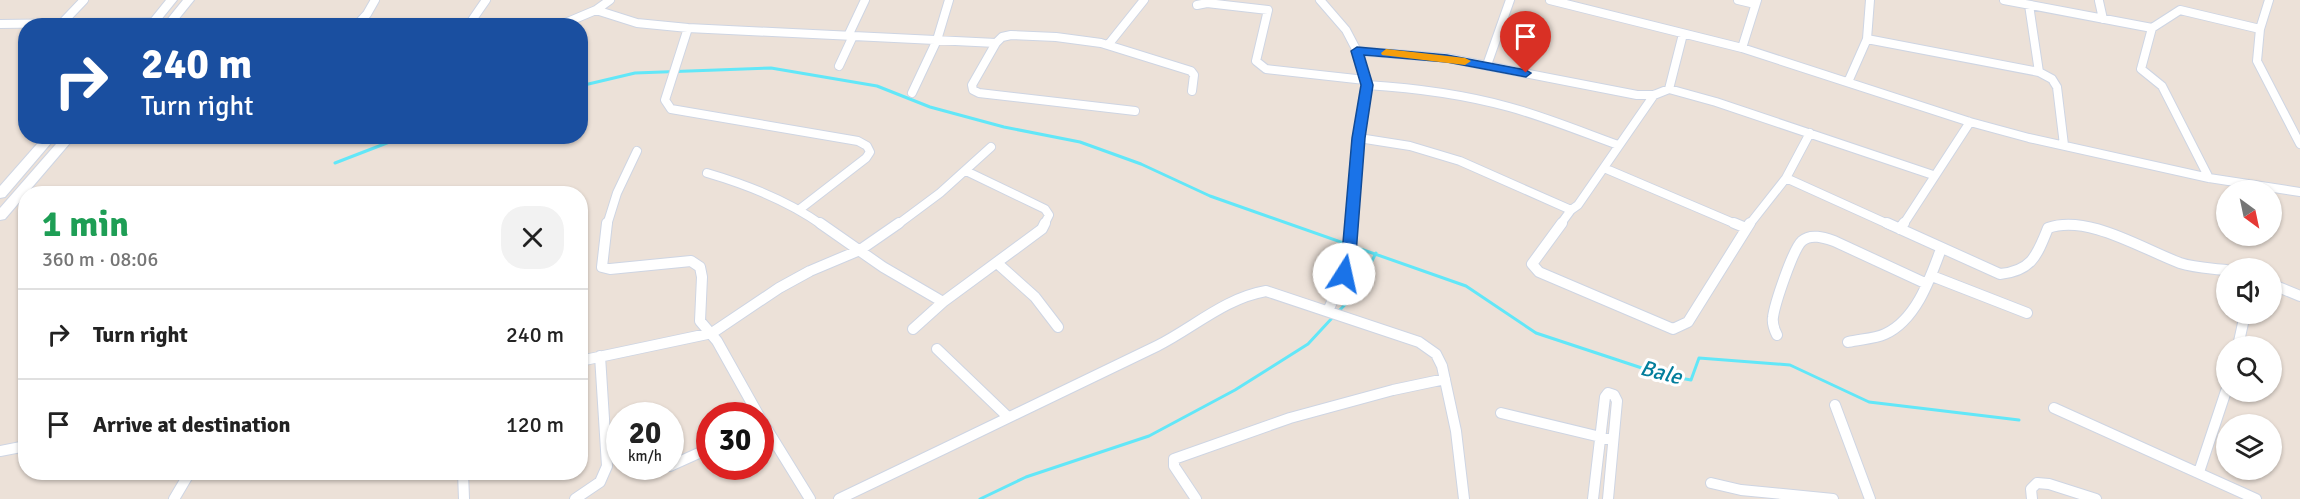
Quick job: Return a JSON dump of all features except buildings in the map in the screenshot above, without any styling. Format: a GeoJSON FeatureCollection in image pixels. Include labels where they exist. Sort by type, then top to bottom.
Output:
{"type":"FeatureCollection","features":[{"type":"Feature","properties":{"kind":"main road"},"geometry":{"type":"LineString","coordinates":[[157,18],[172,0]]}},
{"type":"Feature","properties":{"kind":"main road"},"geometry":{"type":"LineString","coordinates":[[174,18],[189,0]]}},
{"type":"Feature","properties":{"kind":"main road"},"geometry":{"type":"LineString","coordinates":[[0,194],[44,144]]}},
{"type":"Feature","properties":{"kind":"main road"},"geometry":{"type":"LineString","coordinates":[[26,186],[63,144]]}},
{"type":"Feature","properties":{"kind":"main road"},"geometry":{"type":"LineString","coordinates":[[0,216],[18,195]]}},
{"type":"Feature","properties":{"kind":"street"},"geometry":{"type":"LineString","coordinates":[[67,18],[84,0]]}},
{"type":"Feature","properties":{"kind":"street"},"geometry":{"type":"LineString","coordinates":[[363,18],[375,0]]}},
{"type":"Feature","properties":{"kind":"street"},"geometry":{"type":"LineString","coordinates":[[473,18],[486,0]]}},
{"type":"Feature","properties":{"kind":"street"},"geometry":{"type":"LineString","coordinates":[[577,18],[596,10],[610,0]]}},
{"type":"Feature","properties":{"kind":"street"},"geometry":{"type":"LineString","coordinates":[[839,66],[865,0]]}},
{"type":"Feature","properties":{"kind":"street"},"geometry":{"type":"LineString","coordinates":[[912,93],[937,40],[949,0]]}},
{"type":"Feature","properties":{"kind":"street"},"geometry":{"type":"LineString","coordinates":[[1108,45],[1144,0]]}},
{"type":"Feature","properties":{"kind":"street"},"geometry":{"type":"LineString","coordinates":[[1320,0],[1346,30],[1357,51],[1366,82],[1349,254],[1344,274],[1328,311]]}},
{"type":"Feature","properties":{"kind":"street"},"geometry":{"type":"LineString","coordinates":[[1487,65],[1510,0]]}},
{"type":"Feature","properties":{"kind":"street"},"geometry":{"type":"LineString","coordinates":[[1550,0],[1742,48],[1970,122],[2209,178],[2300,192]]}},
{"type":"Feature","properties":{"kind":"street"},"geometry":{"type":"LineString","coordinates":[[1738,0],[1756,2],[1742,48]]}},
{"type":"Feature","properties":{"kind":"street"},"geometry":{"type":"LineString","coordinates":[[1848,82],[1867,39],[1870,0]]}},
{"type":"Feature","properties":{"kind":"street"},"geometry":{"type":"LineString","coordinates":[[2004,0],[2152,28],[2160,27],[2172,14],[2180,10],[2260,29]]}},
{"type":"Feature","properties":{"kind":"street"},"geometry":{"type":"LineString","coordinates":[[2269,0],[2260,29],[2257,61],[2300,144]]}},
{"type":"Feature","properties":{"kind":"street"},"geometry":{"type":"LineString","coordinates":[[2099,1],[2103,19]]}},
{"type":"Feature","properties":{"kind":"street"},"geometry":{"type":"LineString","coordinates":[[1197,5],[1207,3],[1268,10],[1256,61],[1266,69],[1436,92],[1496,104],[1526,112],[1618,145]]}},
{"type":"Feature","properties":{"kind":"street"},"geometry":{"type":"LineString","coordinates":[[2029,5],[2040,72]]}},
{"type":"Feature","properties":{"kind":"street"},"geometry":{"type":"LineString","coordinates":[[596,10],[637,23],[688,28],[996,43]]}},
{"type":"Feature","properties":{"kind":"street"},"geometry":{"type":"LineString","coordinates":[[0,24],[18,23]]}},
{"type":"Feature","properties":{"kind":"street"},"geometry":{"type":"LineString","coordinates":[[688,28],[665,100],[671,109],[858,141],[867,146],[870,152],[866,158],[800,209]]}},
{"type":"Feature","properties":{"kind":"street"},"geometry":{"type":"LineString","coordinates":[[2152,28],[2141,69],[2162,86],[2209,178]]}},
{"type":"Feature","properties":{"kind":"street"},"geometry":{"type":"LineString","coordinates":[[1669,89],[1683,34]]}},
{"type":"Feature","properties":{"kind":"street"},"geometry":{"type":"LineString","coordinates":[[1135,111],[1055,104],[979,93],[973,90],[972,85],[996,43],[1003,37],[1037,35],[1108,45],[1164,65],[1191,71],[1194,75],[1192,91]]}},
{"type":"Feature","properties":{"kind":"street"},"geometry":{"type":"LineString","coordinates":[[1867,39],[2040,72],[2052,79],[2057,87],[2064,145]]}},
{"type":"Feature","properties":{"kind":"street"},"geometry":{"type":"LineString","coordinates":[[1357,51],[1415,54],[1487,65],[1637,95],[1654,95],[1669,89],[1716,102],[1934,175]]}},
{"type":"Feature","properties":{"kind":"street"},"geometry":{"type":"LineString","coordinates":[[1654,95],[1578,205],[1571,210],[1532,264],[1534,269],[1673,329],[1688,322],[1746,228],[1786,178],[1810,133]]}},
{"type":"Feature","properties":{"kind":"street"},"geometry":{"type":"LineString","coordinates":[[1900,230],[1970,122]]}},
{"type":"Feature","properties":{"kind":"street"},"geometry":{"type":"LineString","coordinates":[[1359,138],[1403,144],[1442,156],[1491,174],[1542,200],[1571,210]]}},
{"type":"Feature","properties":{"kind":"street"},"geometry":{"type":"LineString","coordinates":[[588,358],[712,333],[779,288],[810,271],[860,250],[940,194],[991,147]]}},
{"type":"Feature","properties":{"kind":"street"},"geometry":{"type":"LineString","coordinates":[[637,151],[613,198],[604,229],[602,267],[610,269],[691,261],[696,264],[702,277],[700,321],[705,329],[712,333],[751,402]]}},
{"type":"Feature","properties":{"kind":"street"},"geometry":{"type":"LineString","coordinates":[[1604,168],[1746,228]]}},
{"type":"Feature","properties":{"kind":"street"},"geometry":{"type":"LineString","coordinates":[[913,329],[943,302],[1042,229],[1049,215],[1045,209],[966,171]]}},
{"type":"Feature","properties":{"kind":"street"},"geometry":{"type":"LineString","coordinates":[[707,173],[742,183],[800,209],[883,267],[943,302]]}},
{"type":"Feature","properties":{"kind":"street"},"geometry":{"type":"LineString","coordinates":[[1786,178],[2000,274],[2017,272],[2033,261],[2048,228],[2057,224],[2073,224],[2097,229],[2193,267],[2216,269]]}},
{"type":"Feature","properties":{"kind":"street"},"geometry":{"type":"LineString","coordinates":[[1777,334],[1773,327],[1773,317],[1781,291],[1799,245],[1812,237],[1824,237],[1930,280],[2027,313]]}},
{"type":"Feature","properties":{"kind":"street"},"geometry":{"type":"LineString","coordinates":[[1848,342],[1885,334],[1902,323],[1930,280],[1941,249]]}},
{"type":"Feature","properties":{"kind":"street"},"geometry":{"type":"LineString","coordinates":[[997,263],[1035,297],[1058,327]]}},
{"type":"Feature","properties":{"kind":"street"},"geometry":{"type":"LineString","coordinates":[[2282,289],[2300,296]]}},
{"type":"Feature","properties":{"kind":"street"},"geometry":{"type":"LineString","coordinates":[[839,499],[1184,333],[1240,297],[1252,292],[1266,291],[1419,342],[1436,354],[1445,379],[1456,431],[1464,499]]}},
{"type":"Feature","properties":{"kind":"street"},"geometry":{"type":"LineString","coordinates":[[937,350],[1008,417]]}},
{"type":"Feature","properties":{"kind":"street"},"geometry":{"type":"LineString","coordinates":[[575,499],[601,483],[607,466],[600,356]]}},
{"type":"Feature","properties":{"kind":"street"},"geometry":{"type":"LineString","coordinates":[[1196,499],[1174,466],[1174,459],[1290,418],[1393,390],[1445,379]]}},
{"type":"Feature","properties":{"kind":"street"},"geometry":{"type":"LineString","coordinates":[[1593,499],[1599,437],[1605,398],[1608,393],[1617,397],[1608,499]]}},
{"type":"Feature","properties":{"kind":"street"},"geometry":{"type":"LineString","coordinates":[[2199,472],[2222,402]]}},
{"type":"Feature","properties":{"kind":"street"},"geometry":{"type":"LineString","coordinates":[[1835,405],[1870,499]]}},
{"type":"Feature","properties":{"kind":"street"},"geometry":{"type":"LineString","coordinates":[[2054,408],[2256,499]]}},
{"type":"Feature","properties":{"kind":"street"},"geometry":{"type":"LineString","coordinates":[[1501,413],[1613,440]]}},
{"type":"Feature","properties":{"kind":"street"},"geometry":{"type":"LineString","coordinates":[[774,441],[810,499]]}},
{"type":"Feature","properties":{"kind":"street"},"geometry":{"type":"LineString","coordinates":[[0,451],[18,448]]}},
{"type":"Feature","properties":{"kind":"street"},"geometry":{"type":"LineString","coordinates":[[174,499],[185,480]]}},
{"type":"Feature","properties":{"kind":"street"},"geometry":{"type":"LineString","coordinates":[[463,480],[464,499]]}},
{"type":"Feature","properties":{"kind":"street"},"geometry":{"type":"LineString","coordinates":[[1711,483],[1741,490],[1833,499]]}},
{"type":"Feature","properties":{"kind":"street"},"geometry":{"type":"LineString","coordinates":[[2032,499],[2031,489],[2037,483],[2049,484],[2096,499]]}},
{"type":"Feature","properties":{"kind":"waterway"},"geometry":{"type":"LineString","coordinates":[[588,84],[635,73],[771,68],[877,86],[930,107],[1004,127],[1080,142],[1141,164],[1210,196],[1375,254]]}},
{"type":"Feature","properties":{"kind":"waterway"},"geometry":{"type":"LineString","coordinates":[[335,163],[384,144]]}},
{"type":"Feature","properties":{"kind":"waterway"},"geometry":{"type":"LineString","coordinates":[[1338,312],[1355,294],[1375,254]]}},
{"type":"Feature","properties":{"kind":"waterway","name":"Bale"},"geometry":{"type":"LineString","coordinates":[[1375,254],[1466,286],[1536,333],[1663,375],[1691,380],[1699,358],[1790,365],[1869,402],[2019,420]]}},
{"type":"Feature","properties":{"kind":"waterway"},"geometry":{"type":"LineString","coordinates":[[980,499],[1026,477],[1149,436],[1235,390],[1308,344],[1333,317]]}},
{"type":"Feature","properties":{"kind":"slow traffic"},"geometry":{"type":"LineString","coordinates":[[1386,53],[1415,54],[1465,61]]}},
{"type":"Feature","properties":{"kind":"route"},"geometry":{"type":"LineString","coordinates":[[1344,274],[1349,254],[1359,138],[1367,85],[1357,51],[1447,58],[1526,73]]}}]}
